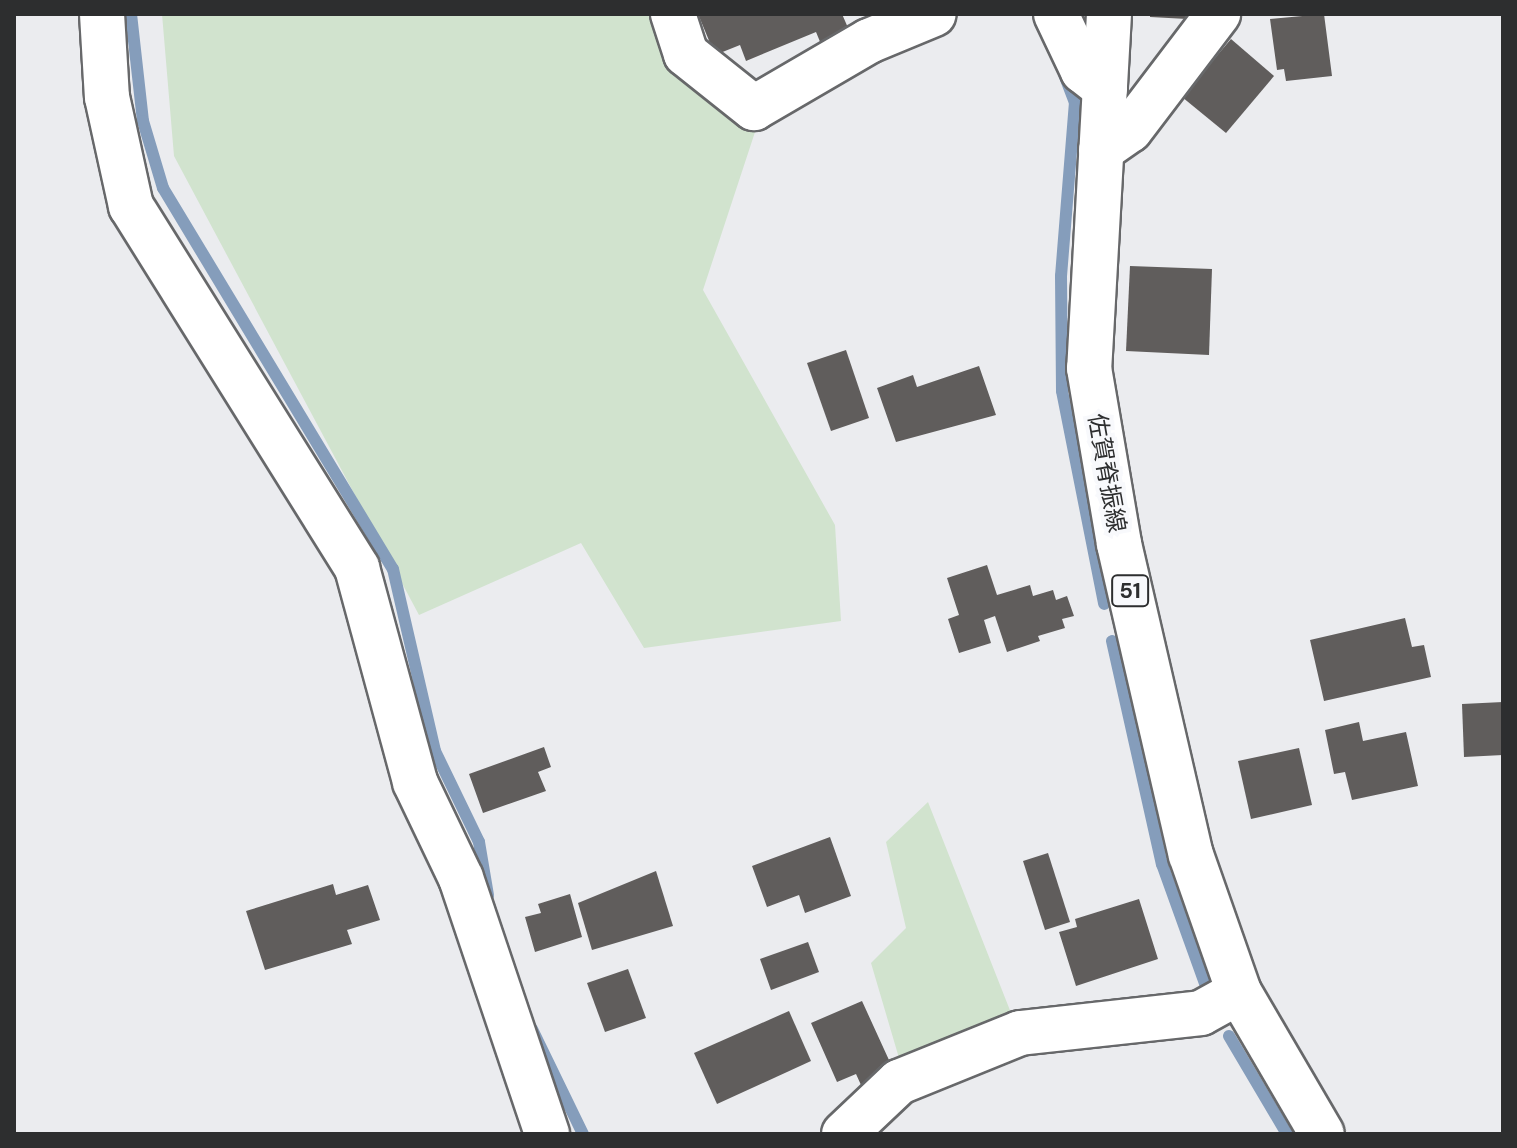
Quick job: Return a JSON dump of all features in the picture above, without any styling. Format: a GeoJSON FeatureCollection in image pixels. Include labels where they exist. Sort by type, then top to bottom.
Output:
{"type":"FeatureCollection","features":[{"type":"Feature","properties":{"kind":"street"},"geometry":{"type":"LineString","coordinates":[[102,14],[107,97],[131,206],[357,568],[415,782],[461,878],[547,1134]]}},
{"type":"Feature","properties":{"kind":"street"},"geometry":{"type":"LineString","coordinates":[[673,14],[686,54],[754,108],[869,41],[934,14]]}},
{"type":"Feature","properties":{"kind":"street"},"geometry":{"type":"LineString","coordinates":[[1056,14],[1083,71],[1105,88]]}},
{"type":"Feature","properties":{"kind":"street","name":"佐賀脊振線"},"geometry":{"type":"LineString","coordinates":[[1109,14],[1089,368],[1119,544],[1191,855],[1239,992],[1322,1134]]}},
{"type":"Feature","properties":{"kind":"street"},"geometry":{"type":"LineString","coordinates":[[1101,150],[1130,130],[1218,14]]}},
{"type":"Feature","properties":{"kind":"street"},"geometry":{"type":"LineString","coordinates":[[844,1134],[899,1082],[1020,1033],[1201,1013],[1239,992]]}},
{"type":"Feature","properties":{"kind":"green space"},"geometry":{"type":"Polygon","coordinates":[[[162,14],[659,14],[674,60],[756,129],[703,290],[835,525],[841,621],[644,648],[581,543],[419,615],[174,156],[162,14]]]}},
{"type":"Feature","properties":{"kind":"green space"},"geometry":{"type":"Polygon","coordinates":[[[928,802],[1013,1018],[899,1058],[871,963],[906,928],[886,842],[928,802]]]}},
{"type":"Feature","properties":{"kind":"building"},"geometry":{"type":"Polygon","coordinates":[[[698,14],[842,14],[852,37],[823,49],[816,32],[746,61],[740,45],[715,55],[698,14]]]}},
{"type":"Feature","properties":{"kind":"building"},"geometry":{"type":"Polygon","coordinates":[[[1150,14],[1206,14],[1206,20],[1150,17],[1150,14]]]}},
{"type":"Feature","properties":{"kind":"building"},"geometry":{"type":"Polygon","coordinates":[[[1324,14],[1332,76],[1286,81],[1284,69],[1277,70],[1270,19],[1324,14]]]}},
{"type":"Feature","properties":{"kind":"building"},"geometry":{"type":"Polygon","coordinates":[[[1231,39],[1274,76],[1226,133],[1182,97],[1231,39]]]}},
{"type":"Feature","properties":{"kind":"building"},"geometry":{"type":"Polygon","coordinates":[[[1130,266],[1212,269],[1209,355],[1126,351],[1130,266]]]}},
{"type":"Feature","properties":{"kind":"building"},"geometry":{"type":"Polygon","coordinates":[[[846,350],[869,418],[831,431],[807,363],[846,350]]]}},
{"type":"Feature","properties":{"kind":"building"},"geometry":{"type":"Polygon","coordinates":[[[979,366],[996,415],[896,442],[877,388],[913,375],[917,387],[979,366]]]}},
{"type":"Feature","properties":{"kind":"building"},"geometry":{"type":"Polygon","coordinates":[[[987,565],[997,595],[1030,585],[1033,596],[1053,590],[1056,600],[1067,596],[1074,616],[1062,619],[1065,628],[1038,636],[1040,641],[1007,652],[995,616],[984,620],[991,643],[959,653],[948,619],[959,615],[947,578],[987,565]]]}},
{"type":"Feature","properties":{"kind":"building"},"geometry":{"type":"Polygon","coordinates":[[[1405,618],[1412,647],[1424,645],[1431,677],[1324,701],[1310,640],[1405,618]]]}},
{"type":"Feature","properties":{"kind":"building"},"geometry":{"type":"Polygon","coordinates":[[[1503,702],[1503,755],[1464,757],[1462,704],[1503,702]]]}},
{"type":"Feature","properties":{"kind":"building"},"geometry":{"type":"Polygon","coordinates":[[[1359,722],[1363,741],[1406,732],[1418,786],[1352,800],[1345,772],[1334,774],[1325,730],[1359,722]]]}},
{"type":"Feature","properties":{"kind":"building"},"geometry":{"type":"Polygon","coordinates":[[[544,747],[551,767],[538,772],[546,791],[483,813],[469,774],[544,747]]]}},
{"type":"Feature","properties":{"kind":"building"},"geometry":{"type":"Polygon","coordinates":[[[1299,748],[1312,805],[1251,819],[1238,761],[1299,748]]]}},
{"type":"Feature","properties":{"kind":"building"},"geometry":{"type":"Polygon","coordinates":[[[830,837],[851,896],[805,913],[799,895],[767,907],[752,866],[830,837]]]}},
{"type":"Feature","properties":{"kind":"building"},"geometry":{"type":"Polygon","coordinates":[[[1048,853],[1070,922],[1045,930],[1023,861],[1048,853]]]}},
{"type":"Feature","properties":{"kind":"building"},"geometry":{"type":"Polygon","coordinates":[[[656,871],[673,926],[592,950],[578,903],[656,871]]]}},
{"type":"Feature","properties":{"kind":"building"},"geometry":{"type":"Polygon","coordinates":[[[333,884],[336,895],[368,885],[380,920],[347,930],[352,944],[265,970],[246,911],[333,884]]]}},
{"type":"Feature","properties":{"kind":"building"},"geometry":{"type":"Polygon","coordinates":[[[570,894],[582,937],[535,952],[525,917],[541,913],[538,904],[570,894]]]}},
{"type":"Feature","properties":{"kind":"building"},"geometry":{"type":"Polygon","coordinates":[[[1139,899],[1158,959],[1076,986],[1059,932],[1077,927],[1075,919],[1139,899]]]}},
{"type":"Feature","properties":{"kind":"building"},"geometry":{"type":"Polygon","coordinates":[[[808,942],[819,972],[771,990],[760,959],[808,942]]]}},
{"type":"Feature","properties":{"kind":"building"},"geometry":{"type":"Polygon","coordinates":[[[628,969],[646,1018],[605,1032],[587,983],[628,969]]]}},
{"type":"Feature","properties":{"kind":"building"},"geometry":{"type":"Polygon","coordinates":[[[862,1001],[894,1071],[861,1085],[856,1074],[837,1082],[811,1023],[862,1001]]]}},
{"type":"Feature","properties":{"kind":"building"},"geometry":{"type":"Polygon","coordinates":[[[789,1011],[811,1061],[717,1104],[694,1053],[789,1011]]]}},
{"type":"Feature","properties":{"kind":"waterway"},"geometry":{"type":"LineString","coordinates":[[131,14],[143,121],[163,188],[393,569],[435,751],[479,842],[488,895]]}},
{"type":"Feature","properties":{"kind":"waterway"},"geometry":{"type":"LineString","coordinates":[[1064,74],[1075,102],[1061,276],[1062,391],[1104,604]]}},
{"type":"Feature","properties":{"kind":"waterway"},"geometry":{"type":"LineString","coordinates":[[1112,641],[1162,864],[1207,989]]}},
{"type":"Feature","properties":{"kind":"waterway"},"geometry":{"type":"LineString","coordinates":[[532,1029],[583,1134]]}},
{"type":"Feature","properties":{"kind":"waterway"},"geometry":{"type":"LineString","coordinates":[[1229,1036],[1287,1134]]}}]}
